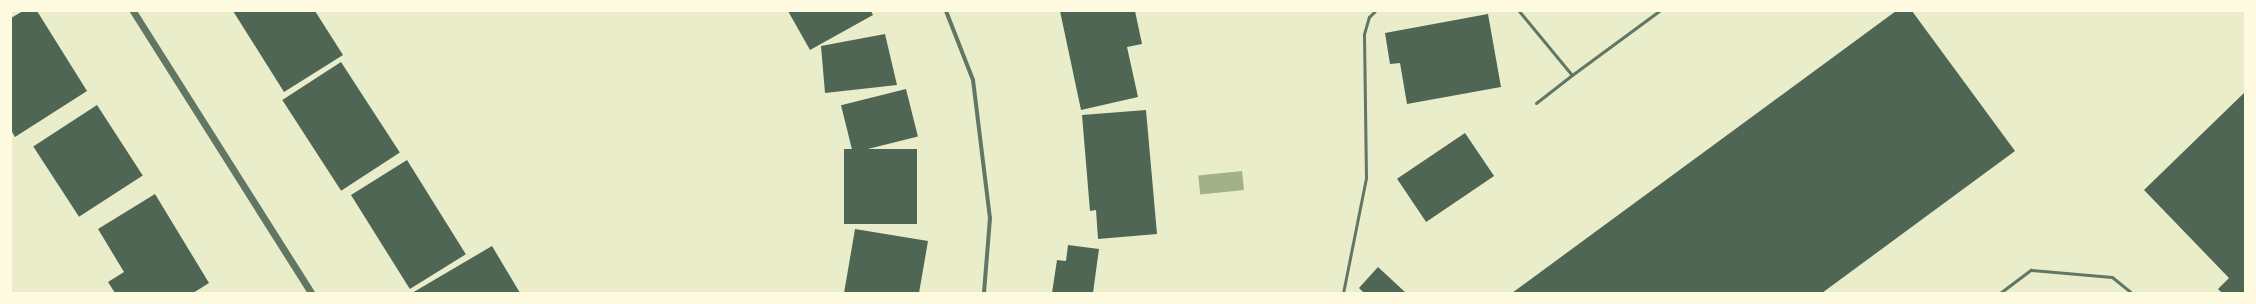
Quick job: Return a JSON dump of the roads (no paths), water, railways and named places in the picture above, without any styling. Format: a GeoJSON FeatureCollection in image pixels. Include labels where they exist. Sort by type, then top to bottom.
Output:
{"type":"FeatureCollection","features":[{"type":"Feature","properties":{"kind":"street"},"geometry":{"type":"LineString","coordinates":[[133,11],[311,293]]}},
{"type":"Feature","properties":{"kind":"street"},"geometry":{"type":"LineString","coordinates":[[946,11],[973,80],[990,218],[984,293]]}},
{"type":"Feature","properties":{"kind":"lane"},"geometry":{"type":"LineString","coordinates":[[1343,293],[1366,178],[1364,34],[1369,17],[1375,11]]}},
{"type":"Feature","properties":{"kind":"lane"},"geometry":{"type":"LineString","coordinates":[[1519,11],[1572,75]]}},
{"type":"Feature","properties":{"kind":"lane"},"geometry":{"type":"LineString","coordinates":[[1536,103],[1659,11]]}},
{"type":"Feature","properties":{"kind":"lane"},"geometry":{"type":"LineString","coordinates":[[2000,293],[2031,270],[2112,276],[2132,293]]}}]}
